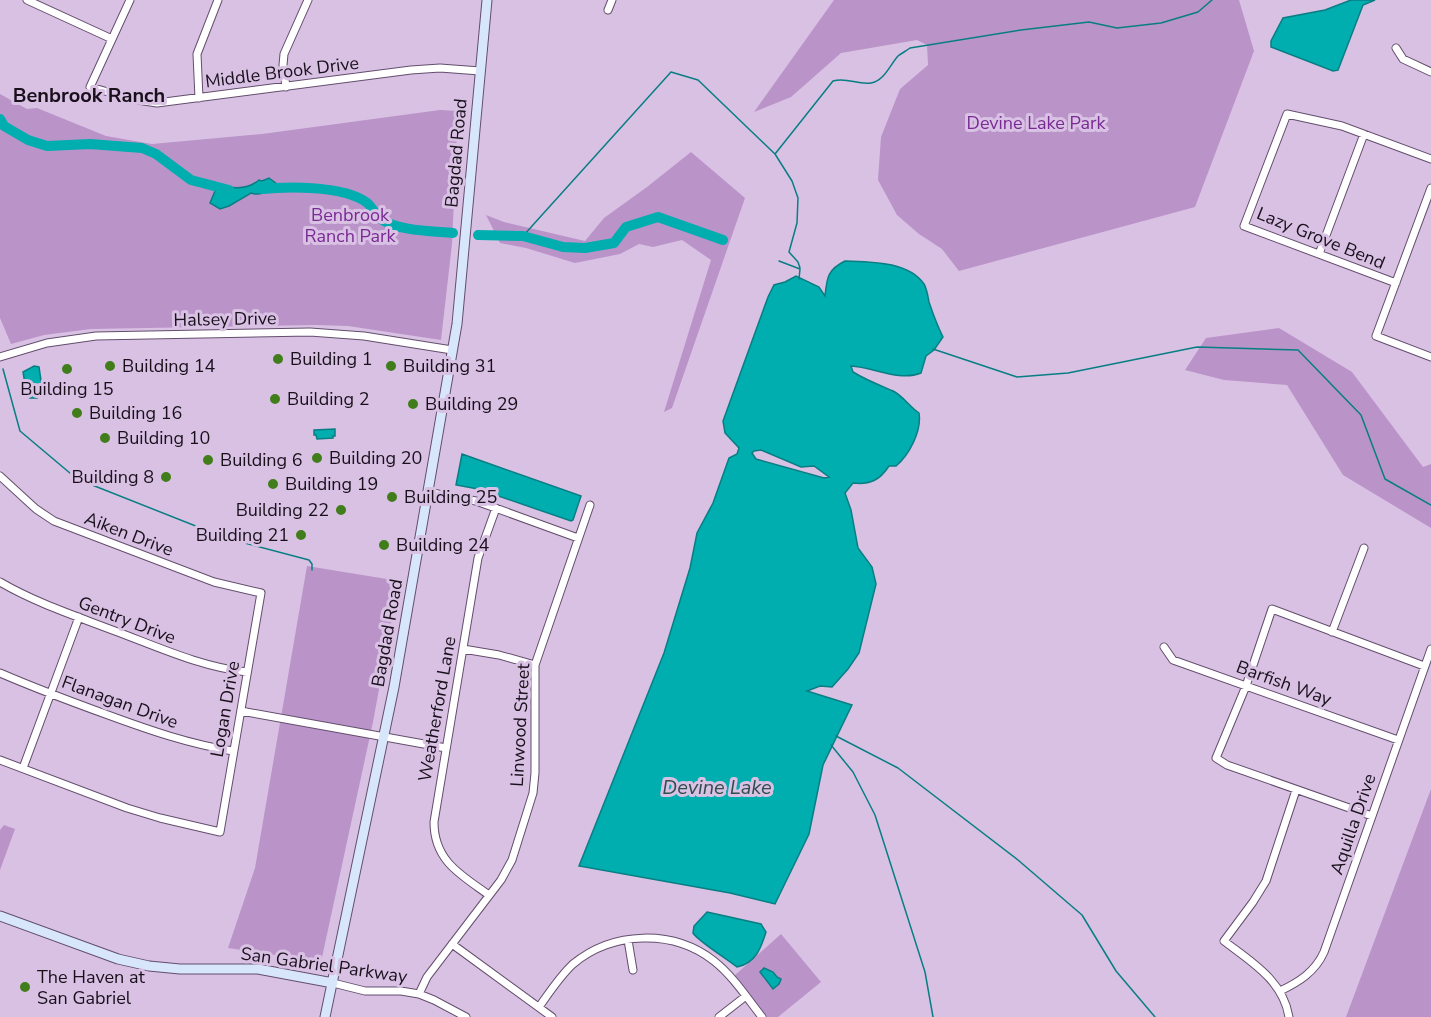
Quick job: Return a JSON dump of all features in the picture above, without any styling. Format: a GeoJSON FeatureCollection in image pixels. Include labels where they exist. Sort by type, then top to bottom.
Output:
{"type":"FeatureCollection","features":[{"type":"Feature","properties":{"kind":"street"},"geometry":{"type":"LineString","coordinates":[[27,0],[39,3],[112,39],[130,0]]}},
{"type":"Feature","properties":{"kind":"street"},"geometry":{"type":"LineString","coordinates":[[199,98],[197,54],[218,0]]}},
{"type":"Feature","properties":{"kind":"street"},"geometry":{"type":"LineString","coordinates":[[286,87],[284,54],[308,0]]}},
{"type":"Feature","properties":{"kind":"street","name":"Bagdad Road"},"geometry":{"type":"LineString","coordinates":[[325,1017],[385,736],[452,350],[459,306],[487,0]]}},
{"type":"Feature","properties":{"kind":"street"},"geometry":{"type":"LineString","coordinates":[[608,10],[612,0]]}},
{"type":"Feature","properties":{"kind":"street","name":"Middle Brook Drive"},"geometry":{"type":"LineString","coordinates":[[112,39],[90,87],[157,103],[411,70],[440,68],[480,71]]}},
{"type":"Feature","properties":{"kind":"street"},"geometry":{"type":"LineString","coordinates":[[1396,48],[1403,59],[1431,72]]}},
{"type":"Feature","properties":{"kind":"street","name":"Lazy Grove Bend"},"geometry":{"type":"LineString","coordinates":[[1364,134],[1342,126],[1287,114],[1244,226],[1396,284]]}},
{"type":"Feature","properties":{"kind":"street"},"geometry":{"type":"LineString","coordinates":[[1319,254],[1364,134],[1431,159]]}},
{"type":"Feature","properties":{"kind":"street"},"geometry":{"type":"LineString","coordinates":[[1431,188],[1376,336],[1431,357]]}},
{"type":"Feature","properties":{"kind":"street","name":"Halsey Drive"},"geometry":{"type":"LineString","coordinates":[[0,357],[47,343],[96,336],[310,332],[364,336],[452,350]]}},
{"type":"Feature","properties":{"kind":"street","name":"Aiken Drive"},"geometry":{"type":"LineString","coordinates":[[0,476],[36,509],[54,521],[214,582],[261,593]]}},
{"type":"Feature","properties":{"kind":"street"},"geometry":{"type":"LineString","coordinates":[[427,492],[476,501],[578,538]]}},
{"type":"Feature","properties":{"kind":"street","name":"Linwood Street"},"geometry":{"type":"LineString","coordinates":[[419,994],[427,976],[509,867],[536,773],[535,665],[590,505]]}},
{"type":"Feature","properties":{"kind":"street","name":"Weatherford Lane"},"geometry":{"type":"LineString","coordinates":[[489,895],[452,867],[441,854],[435,839],[435,808],[478,558],[496,508]]}},
{"type":"Feature","properties":{"kind":"street"},"geometry":{"type":"LineString","coordinates":[[1332,632],[1364,548]]}},
{"type":"Feature","properties":{"kind":"street","name":"Gentry Drive"},"geometry":{"type":"LineString","coordinates":[[0,582],[18,593],[189,659],[247,672]]}},
{"type":"Feature","properties":{"kind":"street","name":"Logan Drive"},"geometry":{"type":"LineString","coordinates":[[23,768],[127,808],[220,832],[261,593]]}},
{"type":"Feature","properties":{"kind":"street"},"geometry":{"type":"LineString","coordinates":[[1372,816],[1227,765],[1216,758],[1246,686],[1272,609],[1424,666]]}},
{"type":"Feature","properties":{"kind":"street"},"geometry":{"type":"LineString","coordinates":[[0,760],[23,768],[79,617]]}},
{"type":"Feature","properties":{"kind":"street","name":"Barfish Way"},"geometry":{"type":"LineString","coordinates":[[1164,647],[1173,660],[1398,740]]}},
{"type":"Feature","properties":{"kind":"street"},"geometry":{"type":"LineString","coordinates":[[463,649],[500,655],[535,665]]}},
{"type":"Feature","properties":{"kind":"street","name":"Aquilla Drive"},"geometry":{"type":"LineString","coordinates":[[1280,991],[1308,975],[1322,957],[1431,649]]}},
{"type":"Feature","properties":{"kind":"street","name":"Flanagan Drive"},"geometry":{"type":"LineString","coordinates":[[0,673],[168,737],[205,747],[233,751]]}},
{"type":"Feature","properties":{"kind":"street"},"geometry":{"type":"LineString","coordinates":[[241,711],[446,748]]}},
{"type":"Feature","properties":{"kind":"street"},"geometry":{"type":"LineString","coordinates":[[1289,1017],[1280,991],[1274,982],[1224,941],[1254,902],[1266,881],[1296,790]]}},
{"type":"Feature","properties":{"kind":"street","name":"San Gabriel Parkway"},"geometry":{"type":"LineString","coordinates":[[0,916],[118,958],[149,966],[180,969],[258,969],[307,977],[365,991],[401,991],[434,999],[466,1017]]}},
{"type":"Feature","properties":{"kind":"street"},"geometry":{"type":"LineString","coordinates":[[539,1007],[572,965],[596,950],[628,940],[646,938],[680,943],[714,961],[729,975],[762,1017]]}},
{"type":"Feature","properties":{"kind":"street"},"geometry":{"type":"LineString","coordinates":[[628,940],[633,970]]}},
{"type":"Feature","properties":{"kind":"street"},"geometry":{"type":"LineString","coordinates":[[452,944],[552,1017]]}},
{"type":"Feature","properties":{"kind":"street"},"geometry":{"type":"LineString","coordinates":[[719,1017],[746,996]]}},
{"type":"Feature","properties":{"kind":"green space","name":"Devine Lake Park"},"geometry":{"type":"Polygon","coordinates":[[[834,0],[1239,0],[1254,51],[1195,207],[959,271],[942,249],[919,234],[897,215],[878,180],[881,137],[900,89],[928,65],[927,45],[917,40],[841,53],[791,97],[754,112],[834,0]]]}},
{"type":"Feature","properties":{"kind":"green space","name":"Benbrook Ranch Park"},"geometry":{"type":"Polygon","coordinates":[[[0,94],[27,109],[37,108],[106,136],[152,144],[262,134],[440,110],[458,111],[452,244],[441,340],[348,326],[315,325],[91,329],[44,335],[11,344],[0,318],[0,94]]]}},
{"type":"Feature","properties":{"kind":"green space"},"geometry":{"type":"Polygon","coordinates":[[[691,152],[745,198],[672,408],[664,412],[711,260],[682,240],[653,247],[639,244],[620,254],[575,263],[526,248],[500,243],[486,215],[504,222],[585,241],[604,218],[691,152]]]}},
{"type":"Feature","properties":{"kind":"green space"},"geometry":{"type":"Polygon","coordinates":[[[1279,328],[1352,372],[1423,467],[1431,464],[1431,528],[1343,475],[1287,385],[1224,380],[1185,370],[1206,338],[1279,328]]]}},
{"type":"Feature","properties":{"kind":"green space"},"geometry":{"type":"Polygon","coordinates":[[[307,566],[399,581],[373,722],[321,962],[228,948],[255,868],[307,566]]]}},
{"type":"Feature","properties":{"kind":"green space"},"geometry":{"type":"Polygon","coordinates":[[[1431,789],[1431,1017],[1346,1017],[1431,789]]]}},
{"type":"Feature","properties":{"kind":"green space"},"geometry":{"type":"Polygon","coordinates":[[[4,825],[15,829],[0,870],[0,830],[4,825]]]}},
{"type":"Feature","properties":{"kind":"green space"},"geometry":{"type":"Polygon","coordinates":[[[781,934],[821,982],[778,1017],[767,1017],[734,976],[781,934]]]}},
{"type":"Feature","properties":{"kind":"water"},"geometry":{"type":"Polygon","coordinates":[[[1351,0],[1375,0],[1363,5],[1338,70],[1333,71],[1271,47],[1271,41],[1283,18],[1325,10],[1351,0]]]}},
{"type":"Feature","properties":{"kind":"water"},"geometry":{"type":"Polygon","coordinates":[[[269,178],[277,184],[276,188],[270,191],[260,194],[251,193],[220,209],[210,203],[218,184],[239,188],[269,178]]]}},
{"type":"Feature","properties":{"kind":"water","name":"Devine Lake"},"geometry":{"type":"Polygon","coordinates":[[[845,261],[888,264],[917,276],[925,286],[943,337],[934,350],[926,356],[921,373],[904,376],[851,366],[853,372],[900,396],[919,413],[919,420],[910,449],[896,466],[889,466],[874,481],[853,483],[845,493],[851,510],[858,548],[872,567],[876,584],[859,653],[832,687],[820,686],[807,691],[852,705],[823,765],[809,834],[775,904],[730,893],[579,866],[664,653],[690,568],[697,533],[713,503],[729,458],[737,454],[739,448],[725,433],[723,421],[768,297],[774,285],[796,276],[819,287],[825,296],[826,284],[831,271],[845,261]],[[761,450],[752,453],[756,459],[824,478],[829,477],[814,466],[801,467],[761,450]]]}},
{"type":"Feature","properties":{"kind":"water"},"geometry":{"type":"Polygon","coordinates":[[[34,366],[39,367],[43,394],[37,398],[30,398],[27,396],[23,372],[34,366]]]}},
{"type":"Feature","properties":{"kind":"water"},"geometry":{"type":"Polygon","coordinates":[[[335,429],[333,438],[317,439],[314,435],[314,430],[335,429]]]}},
{"type":"Feature","properties":{"kind":"water"},"geometry":{"type":"Polygon","coordinates":[[[462,454],[581,496],[573,520],[478,489],[456,485],[462,454]]]}},
{"type":"Feature","properties":{"kind":"water"},"geometry":{"type":"Polygon","coordinates":[[[707,912],[761,924],[766,932],[760,949],[749,962],[737,967],[696,937],[693,933],[694,926],[707,912]]]}},
{"type":"Feature","properties":{"kind":"water"},"geometry":{"type":"Polygon","coordinates":[[[764,968],[781,979],[773,989],[760,972],[764,968]]]}},
{"type":"Feature","properties":{"kind":"waterway"},"geometry":{"type":"LineString","coordinates":[[775,154],[833,81],[876,82],[898,56],[910,48],[1021,30],[1089,22],[1117,28],[1161,23],[1198,12],[1212,0]]}},
{"type":"Feature","properties":{"kind":"waterway"},"geometry":{"type":"LineString","coordinates":[[523,236],[671,72],[698,80],[775,154],[792,181],[798,198],[797,223],[789,252],[800,268]]}},
{"type":"Feature","properties":{"kind":"waterway"},"geometry":{"type":"LineString","coordinates":[[0,119],[4,126],[28,140],[47,146],[90,144],[142,148],[156,154],[191,180],[229,190]]}},
{"type":"Feature","properties":{"kind":"waterway"},"geometry":{"type":"LineString","coordinates":[[262,189],[316,188],[344,193],[366,202],[379,217],[396,226],[453,233]]}},
{"type":"Feature","properties":{"kind":"waterway"},"geometry":{"type":"LineString","coordinates":[[478,235],[523,236],[563,247],[585,248],[614,243],[626,227],[658,217],[723,240]]}},
{"type":"Feature","properties":{"kind":"waterway"},"geometry":{"type":"LineString","coordinates":[[779,261],[800,269],[799,279]]}},
{"type":"Feature","properties":{"kind":"waterway"},"geometry":{"type":"LineString","coordinates":[[933,349],[1017,377],[1068,373],[1197,347],[1298,350],[1361,415],[1385,479],[1431,505]]}},
{"type":"Feature","properties":{"kind":"waterway"},"geometry":{"type":"LineString","coordinates":[[3,369],[20,431],[77,479],[226,538],[309,560],[312,570]]}},
{"type":"Feature","properties":{"kind":"waterway"},"geometry":{"type":"LineString","coordinates":[[836,736],[898,768],[1018,860],[1082,915],[1116,971],[1155,1017]]}},
{"type":"Feature","properties":{"kind":"waterway"},"geometry":{"type":"LineString","coordinates":[[831,745],[853,772],[875,815],[925,972],[933,1017]]}},
{"type":"Feature","properties":{"kind":"place","name":"Building 1"},"geometry":{"type":"Point","coordinates":[278,359]}},
{"type":"Feature","properties":{"kind":"place","name":"Building 14"},"geometry":{"type":"Point","coordinates":[110,366]}},
{"type":"Feature","properties":{"kind":"place","name":"Building 31"},"geometry":{"type":"Point","coordinates":[391,366]}},
{"type":"Feature","properties":{"kind":"place","name":"Building 15"},"geometry":{"type":"Point","coordinates":[67,369]}},
{"type":"Feature","properties":{"kind":"place","name":"Building 2"},"geometry":{"type":"Point","coordinates":[275,399]}},
{"type":"Feature","properties":{"kind":"place","name":"Building 29"},"geometry":{"type":"Point","coordinates":[413,404]}},
{"type":"Feature","properties":{"kind":"place","name":"Building 16"},"geometry":{"type":"Point","coordinates":[77,413]}},
{"type":"Feature","properties":{"kind":"place","name":"Building 10"},"geometry":{"type":"Point","coordinates":[105,438]}},
{"type":"Feature","properties":{"kind":"place","name":"Building 20"},"geometry":{"type":"Point","coordinates":[317,458]}},
{"type":"Feature","properties":{"kind":"place","name":"Building 6"},"geometry":{"type":"Point","coordinates":[208,460]}},
{"type":"Feature","properties":{"kind":"place","name":"Building 8"},"geometry":{"type":"Point","coordinates":[166,477]}},
{"type":"Feature","properties":{"kind":"place","name":"Building 19"},"geometry":{"type":"Point","coordinates":[273,484]}},
{"type":"Feature","properties":{"kind":"place","name":"Building 25"},"geometry":{"type":"Point","coordinates":[392,497]}},
{"type":"Feature","properties":{"kind":"place","name":"Building 22"},"geometry":{"type":"Point","coordinates":[341,510]}},
{"type":"Feature","properties":{"kind":"place","name":"Building 21"},"geometry":{"type":"Point","coordinates":[301,535]}},
{"type":"Feature","properties":{"kind":"place","name":"Building 24"},"geometry":{"type":"Point","coordinates":[384,545]}},
{"type":"Feature","properties":{"kind":"place","name":"The Haven at San Gabriel"},"geometry":{"type":"Point","coordinates":[25,987]}},
{"type":"Feature","properties":{"kind":"district","name":"Benbrook Ranch"},"geometry":{"type":"Point","coordinates":[89,95]}}]}
